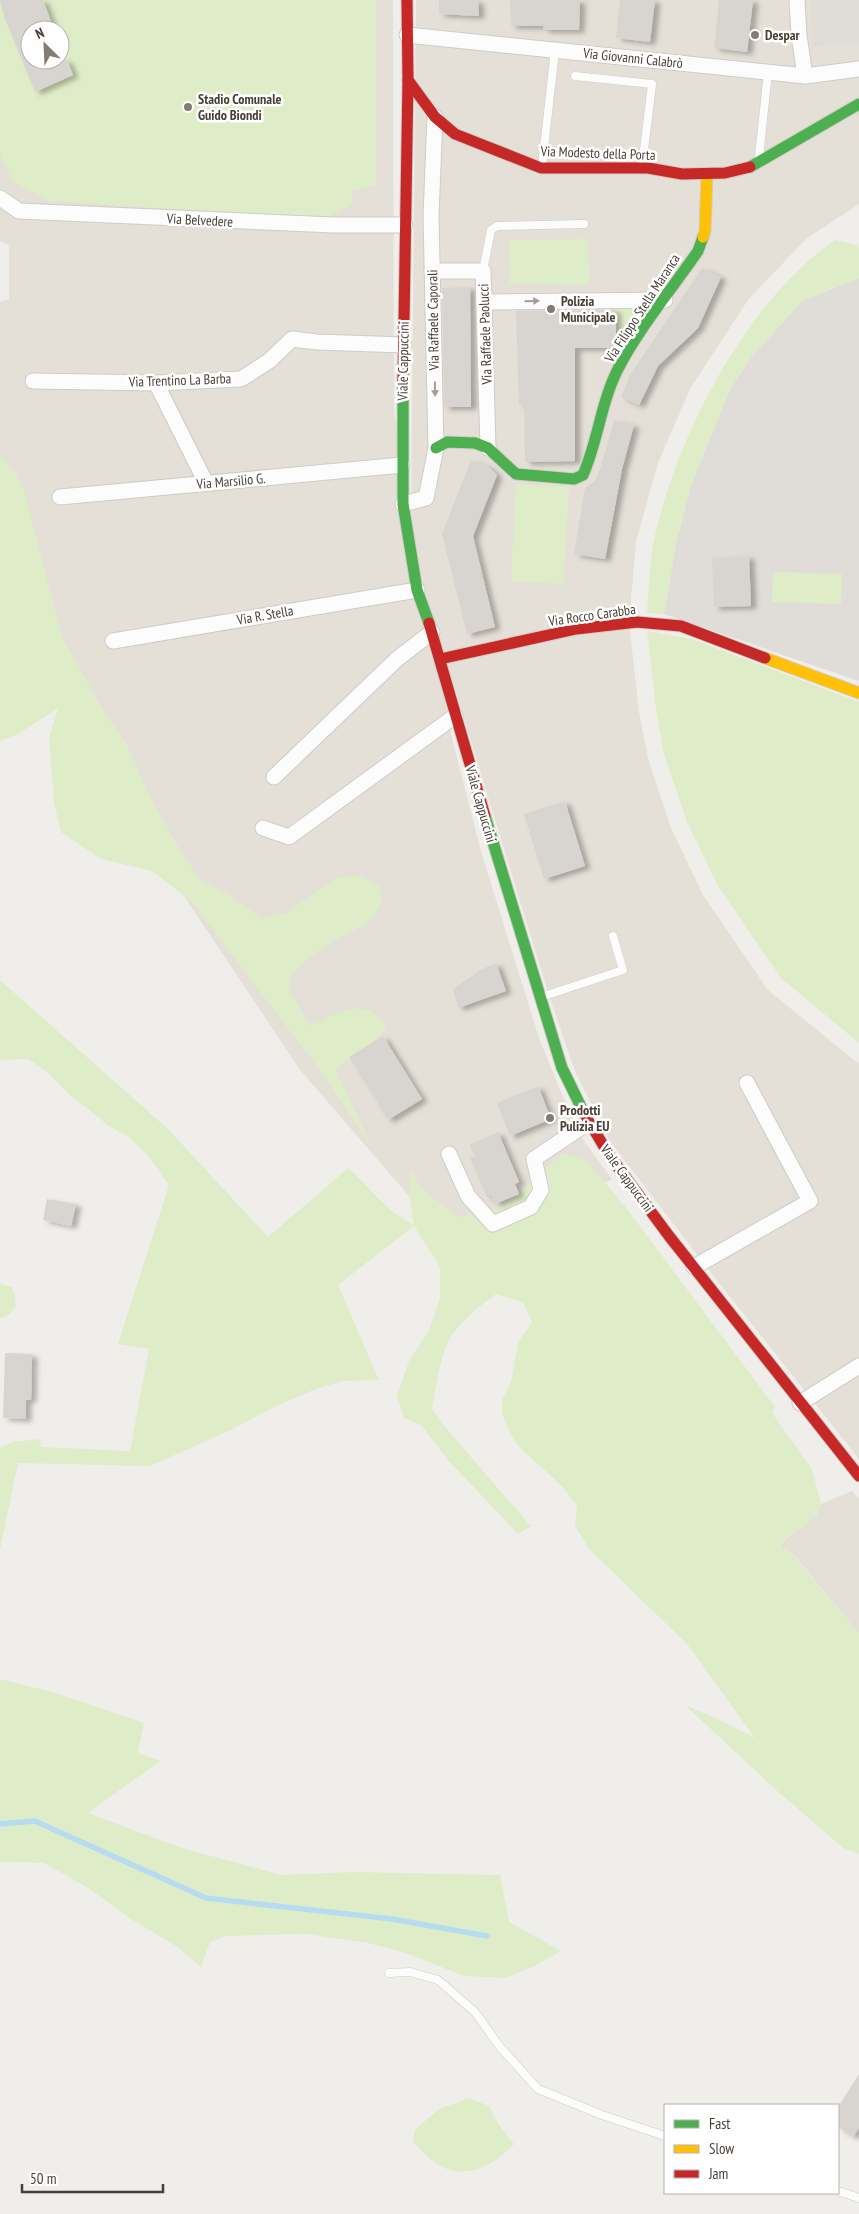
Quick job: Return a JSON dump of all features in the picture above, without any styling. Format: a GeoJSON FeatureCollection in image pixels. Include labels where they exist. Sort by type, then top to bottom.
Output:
{"type":"FeatureCollection","features":[{"type":"Feature","properties":{"kind":"street","name":"Viale Cappuccini"},"geometry":{"type":"LineString","coordinates":[[407,0],[408,80],[403,504],[417,590],[432,632],[455,716],[540,998],[562,1068],[589,1122],[609,1155],[694,1267],[859,1476]]}},
{"type":"Feature","properties":{"kind":"street"},"geometry":{"type":"LineString","coordinates":[[797,0],[799,35],[805,76]]}},
{"type":"Feature","properties":{"kind":"street","name":"Via Giovanni Calabrò"},"geometry":{"type":"LineString","coordinates":[[408,35],[805,76],[859,69]]}},
{"type":"Feature","properties":{"kind":"street","name":"Via Modesto della Porta"},"geometry":{"type":"LineString","coordinates":[[408,80],[435,116],[455,134],[541,168],[642,168],[682,174],[707,174],[749,168],[859,104]]}},
{"type":"Feature","properties":{"kind":"street","name":"Via Raffaele Caporali"},"geometry":{"type":"LineString","coordinates":[[403,504],[426,498],[436,448],[431,216],[435,116]]}},
{"type":"Feature","properties":{"kind":"street","name":"Via Filippo Stella Maranca"},"geometry":{"type":"LineString","coordinates":[[436,448],[447,442],[475,442],[488,448],[516,474],[574,479],[583,475],[588,464],[606,400],[618,369],[698,251],[705,231],[707,174]]}},
{"type":"Feature","properties":{"kind":"street","name":"Via Belvedere"},"geometry":{"type":"LineString","coordinates":[[0,198],[19,212],[333,225],[405,225]]}},
{"type":"Feature","properties":{"kind":"street","name":"Via Raffaele Paolucci"},"geometry":{"type":"LineString","coordinates":[[432,271],[482,271],[488,448]]}},
{"type":"Feature","properties":{"kind":"street"},"geometry":{"type":"LineString","coordinates":[[484,302],[665,300]]}},
{"type":"Feature","properties":{"kind":"street","name":"Via Trentino La Barba"},"geometry":{"type":"LineString","coordinates":[[33,381],[156,383],[241,379],[269,361],[292,339],[317,342],[404,345]]}},
{"type":"Feature","properties":{"kind":"street"},"geometry":{"type":"LineString","coordinates":[[156,383],[206,483]]}},
{"type":"Feature","properties":{"kind":"street","name":"Via Marsilio G."},"geometry":{"type":"LineString","coordinates":[[60,497],[402,464]]}},
{"type":"Feature","properties":{"kind":"street","name":"Via R. Stella"},"geometry":{"type":"LineString","coordinates":[[113,641],[417,590]]}},
{"type":"Feature","properties":{"kind":"street","name":"Via Rocco Carabba"},"geometry":{"type":"LineString","coordinates":[[440,659],[576,629],[637,622],[681,626],[859,693]]}},
{"type":"Feature","properties":{"kind":"street"},"geometry":{"type":"LineString","coordinates":[[274,776],[397,659],[432,632]]}},
{"type":"Feature","properties":{"kind":"street"},"geometry":{"type":"LineString","coordinates":[[263,828],[289,837],[455,716]]}},
{"type":"Feature","properties":{"kind":"street"},"geometry":{"type":"LineString","coordinates":[[694,1267],[810,1201],[747,1083]]}},
{"type":"Feature","properties":{"kind":"street"},"geometry":{"type":"LineString","coordinates":[[450,1154],[468,1196],[493,1224],[531,1207],[541,1190],[534,1159],[589,1122]]}},
{"type":"Feature","properties":{"kind":"street"},"geometry":{"type":"LineString","coordinates":[[800,1403],[859,1366]]}},
{"type":"Feature","properties":{"kind":"lane"},"geometry":{"type":"LineString","coordinates":[[541,168],[555,50]]}},
{"type":"Feature","properties":{"kind":"lane"},"geometry":{"type":"LineString","coordinates":[[759,162],[768,72]]}},
{"type":"Feature","properties":{"kind":"lane"},"geometry":{"type":"LineString","coordinates":[[575,76],[652,84],[642,168]]}},
{"type":"Feature","properties":{"kind":"lane"},"geometry":{"type":"LineString","coordinates":[[482,271],[491,230],[497,226],[584,224]]}},
{"type":"Feature","properties":{"kind":"lane"},"geometry":{"type":"LineString","coordinates":[[540,998],[622,970],[613,936]]}},
{"type":"Feature","properties":{"kind":"lane"},"geometry":{"type":"LineString","coordinates":[[389,1973],[410,1972],[438,1980],[475,2012],[500,2047],[538,2089],[602,2116],[664,2136]]}},
{"type":"Feature","properties":{"kind":"lane"},"geometry":{"type":"LineString","coordinates":[[839,2191],[859,2198]]}},
{"type":"Feature","properties":{"kind":"shaded area"},"geometry":{"type":"Polygon","coordinates":[[[0,0],[393,0],[394,411],[451,734],[481,851],[539,1038],[584,1141],[612,1179],[467,1263],[300,1070],[168,872],[44,639],[0,455],[0,302],[9,299],[9,246],[0,241],[0,0]]]}},
{"type":"Feature","properties":{"kind":"shaded area"},"geometry":{"type":"Polygon","coordinates":[[[416,0],[859,0],[859,204],[806,239],[748,300],[690,389],[658,463],[636,542],[629,622],[639,712],[648,758],[671,828],[703,895],[768,990],[859,1064],[859,1459],[715,1278],[609,1140],[574,1069],[546,986],[424,588],[411,506],[416,0]]]}},
{"type":"Feature","properties":{"kind":"shaded area"},"geometry":{"type":"Polygon","coordinates":[[[810,0],[859,0],[859,43],[812,47],[810,0]]]}},
{"type":"Feature","properties":{"kind":"shaded area"},"geometry":{"type":"Polygon","coordinates":[[[859,278],[859,681],[664,614],[676,543],[691,485],[730,389],[752,356],[802,301],[859,278]]]}},
{"type":"Feature","properties":{"kind":"shaded area"},"geometry":{"type":"Polygon","coordinates":[[[852,1491],[859,1499],[859,1634],[794,1555],[780,1546],[816,1515],[821,1504],[852,1491]]]}},
{"type":"Feature","properties":{"kind":"green space","name":"Stadio Comunale Guido Biondi"},"geometry":{"type":"Polygon","coordinates":[[[0,0],[376,0],[376,185],[351,191],[353,204],[323,219],[50,201],[13,181],[0,154],[0,0]]]}},
{"type":"Feature","properties":{"kind":"green space"},"geometry":{"type":"Polygon","coordinates":[[[588,239],[589,285],[510,284],[509,240],[588,239]]]}},
{"type":"Feature","properties":{"kind":"green space"},"geometry":{"type":"Polygon","coordinates":[[[835,240],[856,245],[859,249],[859,278],[802,301],[752,356],[730,389],[691,485],[676,543],[664,614],[647,613],[653,545],[663,504],[696,418],[718,376],[744,336],[772,299],[802,266],[835,240]]]}},
{"type":"Feature","properties":{"kind":"green space"},"geometry":{"type":"Polygon","coordinates":[[[604,303],[639,306],[643,313],[623,346],[614,343],[598,318],[604,303]]]}},
{"type":"Feature","properties":{"kind":"green space"},"geometry":{"type":"Polygon","coordinates":[[[0,456],[14,469],[24,491],[62,637],[103,710],[126,743],[149,795],[181,852],[200,880],[230,895],[261,918],[286,913],[337,878],[358,875],[380,886],[381,903],[368,924],[340,937],[315,953],[291,974],[289,990],[310,1026],[350,1009],[358,1008],[374,1013],[384,1024],[386,1029],[381,1035],[335,1069],[372,1147],[316,1065],[192,902],[152,871],[101,859],[61,832],[54,803],[49,738],[58,708],[18,734],[0,741],[0,456]]]}},
{"type":"Feature","properties":{"kind":"green space"},"geometry":{"type":"Polygon","coordinates":[[[516,484],[569,487],[563,584],[511,581],[516,484]]]}},
{"type":"Feature","properties":{"kind":"green space"},"geometry":{"type":"Polygon","coordinates":[[[773,572],[842,574],[841,604],[772,602],[773,572]]]}},
{"type":"Feature","properties":{"kind":"green space"},"geometry":{"type":"Polygon","coordinates":[[[647,631],[692,639],[859,702],[859,1043],[781,978],[718,886],[687,822],[664,754],[656,710],[647,631]]]}},
{"type":"Feature","properties":{"kind":"green space"},"geometry":{"type":"Polygon","coordinates":[[[0,980],[168,1129],[268,1237],[348,1168],[394,1213],[414,1225],[409,1193],[410,1168],[421,1188],[457,1217],[476,1215],[505,1203],[517,1195],[564,1153],[588,1162],[627,1209],[775,1407],[772,1413],[812,1469],[821,1504],[808,1523],[788,1537],[780,1546],[793,1555],[859,1634],[859,1854],[843,1848],[775,1789],[685,1705],[755,1738],[687,1644],[589,1549],[575,1526],[577,1506],[563,1487],[518,1446],[502,1414],[502,1400],[511,1382],[518,1342],[532,1322],[523,1302],[496,1294],[460,1325],[451,1337],[444,1352],[432,1409],[450,1433],[531,1526],[518,1534],[448,1460],[421,1425],[404,1418],[397,1396],[409,1361],[429,1330],[440,1298],[440,1267],[414,1226],[338,1285],[379,1380],[343,1381],[316,1389],[150,1466],[18,1463],[0,1550],[0,1448],[12,1442],[41,1439],[40,1447],[130,1451],[149,1349],[118,1344],[169,1185],[146,1153],[127,1136],[109,1126],[70,1095],[47,1072],[28,1059],[0,1060],[0,980]]]}},
{"type":"Feature","properties":{"kind":"green space"},"geometry":{"type":"Polygon","coordinates":[[[0,1284],[12,1287],[16,1306],[10,1314],[2,1318],[0,1317],[0,1284]]]}},
{"type":"Feature","properties":{"kind":"green space"},"geometry":{"type":"Polygon","coordinates":[[[0,1679],[56,1693],[144,1723],[138,1753],[160,1761],[88,1813],[179,1847],[281,1875],[356,1872],[500,1875],[509,1922],[561,1951],[537,1965],[505,1978],[464,1976],[406,1953],[368,1943],[306,1934],[226,1936],[210,1942],[201,1967],[176,1946],[131,1919],[85,1886],[44,1863],[0,1862],[0,1679]]]}},
{"type":"Feature","properties":{"kind":"green space"},"geometry":{"type":"Polygon","coordinates":[[[469,2098],[489,2106],[499,2125],[514,2144],[498,2159],[479,2169],[458,2171],[448,2169],[434,2162],[413,2142],[415,2130],[439,2109],[469,2098]]]}},
{"type":"Feature","properties":{"kind":"building"},"geometry":{"type":"Polygon","coordinates":[[[0,0],[43,0],[50,20],[20,20],[20,55],[4,16],[0,0]]]}},
{"type":"Feature","properties":{"kind":"building"},"geometry":{"type":"Polygon","coordinates":[[[439,0],[478,0],[479,16],[439,14],[439,0]]]}},
{"type":"Feature","properties":{"kind":"building"},"geometry":{"type":"Polygon","coordinates":[[[510,0],[580,0],[579,30],[544,30],[543,26],[511,26],[510,0]]]}},
{"type":"Feature","properties":{"kind":"building"},"geometry":{"type":"Polygon","coordinates":[[[620,0],[655,0],[650,42],[616,38],[620,0]]]}},
{"type":"Feature","properties":{"kind":"building"},"geometry":{"type":"Polygon","coordinates":[[[719,0],[753,0],[747,52],[714,48],[719,0]]]}},
{"type":"Feature","properties":{"kind":"building"},"geometry":{"type":"Polygon","coordinates":[[[70,68],[73,75],[35,92],[26,70],[70,70],[70,68]]]}},
{"type":"Feature","properties":{"kind":"building"},"geometry":{"type":"Polygon","coordinates":[[[702,268],[721,277],[698,328],[658,366],[639,405],[621,397],[630,375],[702,268]]]}},
{"type":"Feature","properties":{"kind":"building"},"geometry":{"type":"Polygon","coordinates":[[[470,287],[471,407],[444,407],[442,288],[470,287]]]}},
{"type":"Feature","properties":{"kind":"building"},"geometry":{"type":"Polygon","coordinates":[[[616,310],[616,348],[575,348],[575,461],[525,462],[524,405],[519,405],[516,311],[616,310]]]}},
{"type":"Feature","properties":{"kind":"building"},"geometry":{"type":"Polygon","coordinates":[[[614,420],[634,425],[622,469],[605,559],[574,554],[585,488],[595,481],[614,420]]]}},
{"type":"Feature","properties":{"kind":"building"},"geometry":{"type":"Polygon","coordinates":[[[471,460],[488,466],[497,475],[473,536],[495,627],[467,634],[442,534],[471,460]]]}},
{"type":"Feature","properties":{"kind":"building"},"geometry":{"type":"Polygon","coordinates":[[[749,556],[751,606],[714,607],[712,558],[749,556]]]}},
{"type":"Feature","properties":{"kind":"building"},"geometry":{"type":"Polygon","coordinates":[[[565,801],[585,866],[544,879],[524,814],[565,801]]]}},
{"type":"Feature","properties":{"kind":"building"},"geometry":{"type":"Polygon","coordinates":[[[496,963],[506,991],[458,1008],[453,989],[480,970],[496,963]]]}},
{"type":"Feature","properties":{"kind":"building"},"geometry":{"type":"Polygon","coordinates":[[[383,1036],[422,1099],[388,1120],[349,1057],[383,1036]]]}},
{"type":"Feature","properties":{"kind":"building"},"geometry":{"type":"Polygon","coordinates":[[[538,1086],[551,1119],[510,1136],[497,1103],[538,1086]]]}},
{"type":"Feature","properties":{"kind":"building"},"geometry":{"type":"Polygon","coordinates":[[[498,1132],[519,1182],[515,1184],[519,1194],[495,1204],[491,1195],[487,1197],[470,1158],[475,1156],[469,1145],[498,1132]]]}},
{"type":"Feature","properties":{"kind":"building"},"geometry":{"type":"Polygon","coordinates":[[[47,1199],[76,1204],[71,1226],[43,1220],[47,1199]]]}},
{"type":"Feature","properties":{"kind":"building"},"geometry":{"type":"Polygon","coordinates":[[[5,1353],[32,1354],[31,1400],[26,1400],[26,1419],[3,1418],[5,1353]]]}},
{"type":"Feature","properties":{"kind":"building"},"geometry":{"type":"Polygon","coordinates":[[[859,2074],[859,2128],[853,2137],[839,2128],[839,2105],[859,2074]]]}},
{"type":"Feature","properties":{"kind":"waterway"},"geometry":{"type":"LineString","coordinates":[[0,1824],[35,1821],[206,1898],[392,1919],[487,1936]]}},
{"type":"Feature","properties":{"kind":"traffic: fast"},"geometry":{"type":"LineString","coordinates":[[750,167],[859,104]]}},
{"type":"Feature","properties":{"kind":"traffic: fast"},"geometry":{"type":"LineString","coordinates":[[436,448],[447,442],[475,443],[488,448],[516,474],[574,479],[583,475],[607,395],[618,369],[646,324],[698,251],[703,237]]}},
{"type":"Feature","properties":{"kind":"traffic: fast"},"geometry":{"type":"LineString","coordinates":[[403,381],[403,504],[417,590],[429,623]]}},
{"type":"Feature","properties":{"kind":"traffic: fast"},"geometry":{"type":"LineString","coordinates":[[485,816],[562,1068],[584,1113]]}},
{"type":"Feature","properties":{"kind":"traffic: slow"},"geometry":{"type":"LineString","coordinates":[[703,237],[705,231],[707,174]]}},
{"type":"Feature","properties":{"kind":"traffic: slow"},"geometry":{"type":"LineString","coordinates":[[765,658],[859,693]]}},
{"type":"Feature","properties":{"kind":"traffic: jam"},"geometry":{"type":"LineString","coordinates":[[403,381],[408,80],[407,0]]}},
{"type":"Feature","properties":{"kind":"traffic: jam"},"geometry":{"type":"LineString","coordinates":[[408,80],[435,117],[455,134],[541,168],[648,168],[682,174],[725,173],[750,167]]}},
{"type":"Feature","properties":{"kind":"traffic: jam"},"geometry":{"type":"LineString","coordinates":[[440,659],[576,629],[637,622],[681,626],[765,658]]}},
{"type":"Feature","properties":{"kind":"traffic: jam"},"geometry":{"type":"LineString","coordinates":[[429,623],[485,816]]}},
{"type":"Feature","properties":{"kind":"traffic: jam"},"geometry":{"type":"LineString","coordinates":[[584,1113],[609,1155],[669,1236],[859,1476]]}},
{"type":"Feature","properties":{"kind":"place","name":"Despar"},"geometry":{"type":"Point","coordinates":[755,35]}},
{"type":"Feature","properties":{"kind":"place","name":"Stadio Comunale Guido Biondi"},"geometry":{"type":"Point","coordinates":[188,107]}},
{"type":"Feature","properties":{"kind":"place","name":"Polizia Municipale"},"geometry":{"type":"Point","coordinates":[551,309]}},
{"type":"Feature","properties":{"kind":"place","name":"Prodotti Pulizia EU"},"geometry":{"type":"Point","coordinates":[550,1118]}}]}
